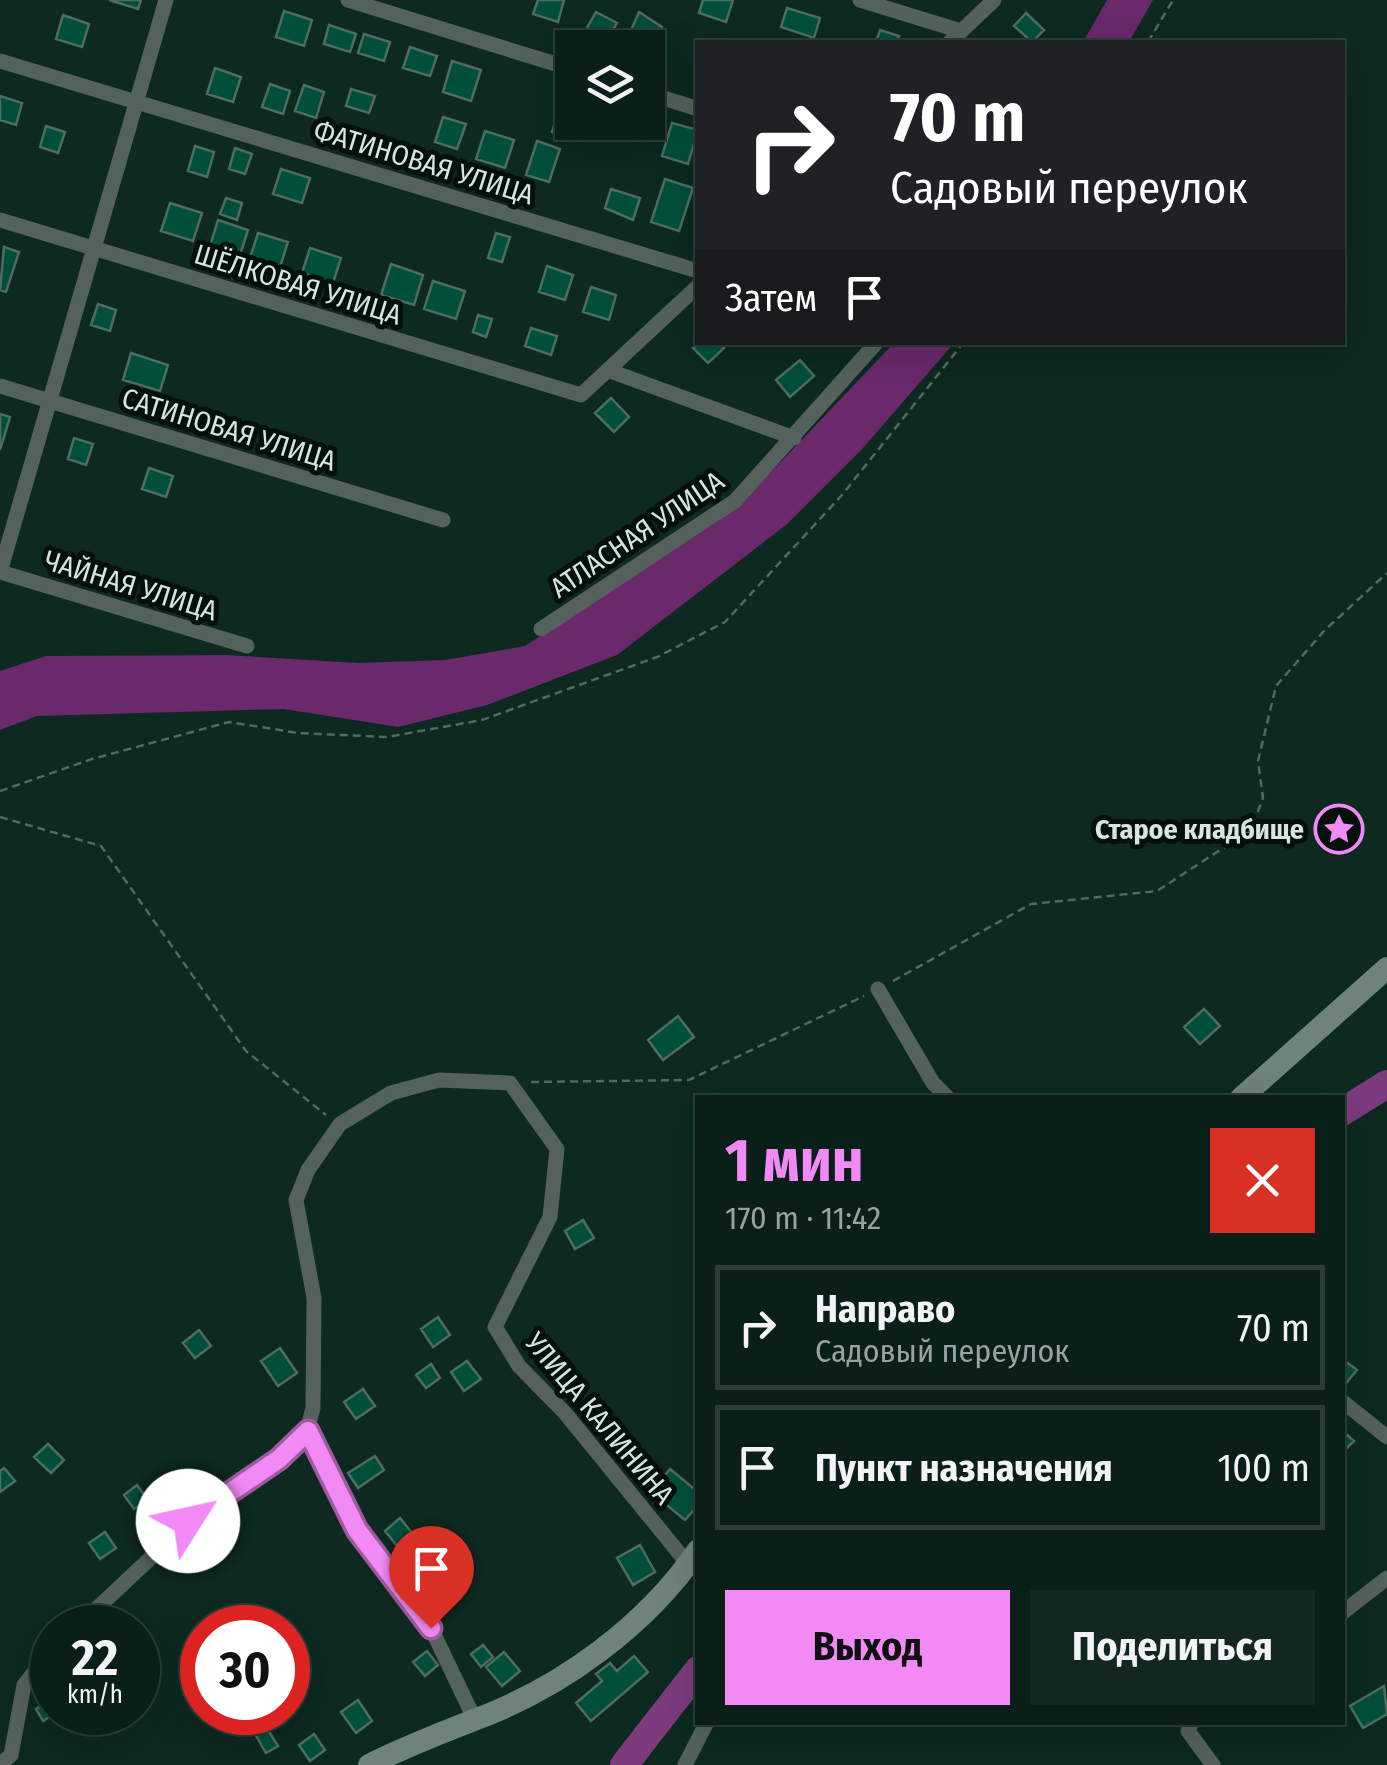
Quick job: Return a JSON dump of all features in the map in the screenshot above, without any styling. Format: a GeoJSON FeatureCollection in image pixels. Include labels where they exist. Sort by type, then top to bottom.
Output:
{"type":"FeatureCollection","features":[{"type":"Feature","properties":{"kind":"street"},"geometry":{"type":"LineString","coordinates":[[0,572],[166,0]]}},
{"type":"Feature","properties":{"kind":"street"},"geometry":{"type":"LineString","coordinates":[[348,0],[555,64]]}},
{"type":"Feature","properties":{"kind":"street"},"geometry":{"type":"LineString","coordinates":[[860,0],[956,37],[994,0]]}},
{"type":"Feature","properties":{"kind":"street","name":"ФАТИНОВАЯ УЛИЦА"},"geometry":{"type":"LineString","coordinates":[[0,61],[695,270]]}},
{"type":"Feature","properties":{"kind":"street"},"geometry":{"type":"LineString","coordinates":[[665,98],[695,107]]}},
{"type":"Feature","properties":{"kind":"street","name":"ШЁЛКОВАЯ УЛИЦА"},"geometry":{"type":"LineString","coordinates":[[0,220],[581,394],[610,371]]}},
{"type":"Feature","properties":{"kind":"street"},"geometry":{"type":"LineString","coordinates":[[695,289],[610,371],[794,438]]}},
{"type":"Feature","properties":{"kind":"street","name":"АТЛАСНАЯ УЛИЦА"},"geometry":{"type":"LineString","coordinates":[[541,629],[735,501],[874,345]]}},
{"type":"Feature","properties":{"kind":"street","name":"САТИНОВАЯ УЛИЦА"},"geometry":{"type":"LineString","coordinates":[[0,386],[443,520]]}},
{"type":"Feature","properties":{"kind":"street","name":"ЧАЙНАЯ УЛИЦА"},"geometry":{"type":"LineString","coordinates":[[0,572],[247,646]]}},
{"type":"Feature","properties":{"kind":"street"},"geometry":{"type":"LineString","coordinates":[[1244,1095],[1387,968]]}},
{"type":"Feature","properties":{"kind":"street"},"geometry":{"type":"LineString","coordinates":[[878,989],[933,1083],[945,1095]]}},
{"type":"Feature","properties":{"kind":"street"},"geometry":{"type":"LineString","coordinates":[[101,1605],[205,1507],[279,1459],[308,1431],[313,1408],[314,1298],[296,1200],[308,1170],[340,1124],[392,1092],[439,1080],[510,1082]]}},
{"type":"Feature","properties":{"kind":"street","name":"УЛИЦА КАЛИНИНА"},"geometry":{"type":"LineString","coordinates":[[510,1082],[556,1150],[550,1217],[496,1327],[519,1366],[565,1412],[692,1557]]}},
{"type":"Feature","properties":{"kind":"street"},"geometry":{"type":"LineString","coordinates":[[1345,1403],[1387,1437]]}},
{"type":"Feature","properties":{"kind":"street"},"geometry":{"type":"LineString","coordinates":[[308,1431],[357,1530],[431,1628],[476,1720]]}},
{"type":"Feature","properties":{"kind":"street"},"geometry":{"type":"LineString","coordinates":[[368,1765],[431,1733],[476,1720],[588,1658],[658,1602],[692,1557]]}},
{"type":"Feature","properties":{"kind":"street"},"geometry":{"type":"LineString","coordinates":[[1345,1611],[1387,1578]]}},
{"type":"Feature","properties":{"kind":"street"},"geometry":{"type":"LineString","coordinates":[[0,1764],[14,1744],[24,1685],[30,1678]]}},
{"type":"Feature","properties":{"kind":"street"},"geometry":{"type":"LineString","coordinates":[[685,1765],[705,1725]]}},
{"type":"Feature","properties":{"kind":"street"},"geometry":{"type":"LineString","coordinates":[[1191,1725],[1188,1731],[1212,1765]]}},
{"type":"Feature","properties":{"kind":"path"},"geometry":{"type":"LineString","coordinates":[[1149,40],[1174,0]]}},
{"type":"Feature","properties":{"kind":"path"},"geometry":{"type":"LineString","coordinates":[[0,790],[92,759],[230,722],[298,733],[387,737],[482,720],[656,656],[725,622],[842,495],[962,345]]}},
{"type":"Feature","properties":{"kind":"path"},"geometry":{"type":"LineString","coordinates":[[510,1082],[689,1080],[878,989],[1031,904],[1157,892],[1251,830],[1263,798],[1258,762],[1276,686],[1336,620],[1387,573]]}},
{"type":"Feature","properties":{"kind":"path"},"geometry":{"type":"LineString","coordinates":[[0,817],[101,846],[246,1050],[340,1124]]}},
{"type":"Feature","properties":{"kind":"shaded area"},"geometry":{"type":"Polygon","coordinates":[[[1107,0],[1153,0],[1130,40],[1084,40],[1107,0]]]}},
{"type":"Feature","properties":{"kind":"shaded area"},"geometry":{"type":"Polygon","coordinates":[[[892,345],[952,345],[863,448],[786,525],[617,655],[487,705],[398,727],[284,709],[37,716],[0,730],[0,671],[46,656],[225,655],[358,663],[445,660],[525,646],[717,522],[774,469],[892,345]]]}},
{"type":"Feature","properties":{"kind":"building"},"geometry":{"type":"Polygon","coordinates":[[[109,0],[141,0],[138,9],[109,0]]]}},
{"type":"Feature","properties":{"kind":"building"},"geometry":{"type":"Polygon","coordinates":[[[538,0],[564,0],[558,22],[533,14],[538,0]]]}},
{"type":"Feature","properties":{"kind":"building"},"geometry":{"type":"Polygon","coordinates":[[[703,0],[733,0],[726,22],[699,13],[703,0]]]}},
{"type":"Feature","properties":{"kind":"building"},"geometry":{"type":"Polygon","coordinates":[[[787,8],[820,18],[814,38],[781,27],[787,8]]]}},
{"type":"Feature","properties":{"kind":"building"},"geometry":{"type":"Polygon","coordinates":[[[284,11],[312,20],[304,46],[276,37],[284,11]]]}},
{"type":"Feature","properties":{"kind":"building"},"geometry":{"type":"Polygon","coordinates":[[[596,12],[617,23],[613,30],[586,30],[596,12]]]}},
{"type":"Feature","properties":{"kind":"building"},"geometry":{"type":"Polygon","coordinates":[[[639,12],[662,27],[661,30],[631,30],[639,12]]]}},
{"type":"Feature","properties":{"kind":"building"},"geometry":{"type":"Polygon","coordinates":[[[1026,13],[1044,30],[1030,40],[1014,26],[1026,13]]]}},
{"type":"Feature","properties":{"kind":"building"},"geometry":{"type":"Polygon","coordinates":[[[63,15],[89,24],[82,47],[56,39],[63,15]]]}},
{"type":"Feature","properties":{"kind":"building"},"geometry":{"type":"Polygon","coordinates":[[[329,25],[356,34],[350,52],[324,44],[329,25]]]}},
{"type":"Feature","properties":{"kind":"building"},"geometry":{"type":"Polygon","coordinates":[[[880,30],[899,36],[897,40],[877,40],[880,30]]]}},
{"type":"Feature","properties":{"kind":"building"},"geometry":{"type":"Polygon","coordinates":[[[364,34],[390,42],[384,61],[358,53],[364,34]]]}},
{"type":"Feature","properties":{"kind":"building"},"geometry":{"type":"Polygon","coordinates":[[[410,47],[437,56],[430,76],[403,68],[410,47]]]}},
{"type":"Feature","properties":{"kind":"building"},"geometry":{"type":"Polygon","coordinates":[[[452,61],[481,70],[471,101],[443,92],[452,61]]]}},
{"type":"Feature","properties":{"kind":"building"},"geometry":{"type":"Polygon","coordinates":[[[215,68],[241,77],[233,102],[207,94],[215,68]]]}},
{"type":"Feature","properties":{"kind":"building"},"geometry":{"type":"Polygon","coordinates":[[[270,84],[290,91],[283,114],[262,107],[270,84]]]}},
{"type":"Feature","properties":{"kind":"building"},"geometry":{"type":"Polygon","coordinates":[[[304,85],[324,92],[316,118],[295,111],[304,85]]]}},
{"type":"Feature","properties":{"kind":"building"},"geometry":{"type":"Polygon","coordinates":[[[351,89],[375,96],[369,113],[346,106],[351,89]]]}},
{"type":"Feature","properties":{"kind":"building"},"geometry":{"type":"Polygon","coordinates":[[[0,96],[22,103],[16,125],[0,120],[0,96]]]}},
{"type":"Feature","properties":{"kind":"building"},"geometry":{"type":"Polygon","coordinates":[[[443,117],[466,124],[457,149],[435,142],[443,117]]]}},
{"type":"Feature","properties":{"kind":"building"},"geometry":{"type":"Polygon","coordinates":[[[672,123],[695,129],[688,164],[662,156],[672,123]]]}},
{"type":"Feature","properties":{"kind":"building"},"geometry":{"type":"Polygon","coordinates":[[[46,126],[65,132],[58,153],[40,147],[46,126]]]}},
{"type":"Feature","properties":{"kind":"building"},"geometry":{"type":"Polygon","coordinates":[[[485,131],[514,140],[505,168],[476,159],[485,131]]]}},
{"type":"Feature","properties":{"kind":"building"},"geometry":{"type":"Polygon","coordinates":[[[537,141],[560,149],[549,182],[526,175],[537,141]]]}},
{"type":"Feature","properties":{"kind":"building"},"geometry":{"type":"Polygon","coordinates":[[[195,146],[214,152],[207,177],[188,171],[195,146]]]}},
{"type":"Feature","properties":{"kind":"building"},"geometry":{"type":"Polygon","coordinates":[[[235,148],[252,154],[245,174],[229,169],[235,148]]]}},
{"type":"Feature","properties":{"kind":"building"},"geometry":{"type":"Polygon","coordinates":[[[281,169],[310,178],[302,203],[273,194],[281,169]]]}},
{"type":"Feature","properties":{"kind":"building"},"geometry":{"type":"Polygon","coordinates":[[[665,179],[693,188],[679,231],[651,222],[665,179]]]}},
{"type":"Feature","properties":{"kind":"building"},"geometry":{"type":"Polygon","coordinates":[[[611,189],[640,198],[633,220],[605,208],[611,189]]]}},
{"type":"Feature","properties":{"kind":"building"},"geometry":{"type":"Polygon","coordinates":[[[226,198],[242,203],[237,220],[220,214],[226,198]]]}},
{"type":"Feature","properties":{"kind":"building"},"geometry":{"type":"Polygon","coordinates":[[[170,203],[202,213],[193,241],[161,231],[170,203]]]}},
{"type":"Feature","properties":{"kind":"building"},"geometry":{"type":"Polygon","coordinates":[[[218,220],[248,230],[239,258],[209,249],[218,220]]]}},
{"type":"Feature","properties":{"kind":"building"},"geometry":{"type":"Polygon","coordinates":[[[258,233],[288,242],[279,270],[249,261],[258,233]]]}},
{"type":"Feature","properties":{"kind":"building"},"geometry":{"type":"Polygon","coordinates":[[[496,233],[510,237],[502,262],[488,258],[496,233]]]}},
{"type":"Feature","properties":{"kind":"building"},"geometry":{"type":"Polygon","coordinates":[[[4,247],[19,252],[6,292],[0,290],[4,247]]]}},
{"type":"Feature","properties":{"kind":"building"},"geometry":{"type":"Polygon","coordinates":[[[310,248],[341,258],[333,283],[302,273],[310,248]]]}},
{"type":"Feature","properties":{"kind":"building"},"geometry":{"type":"Polygon","coordinates":[[[391,264],[423,275],[414,305],[381,295],[391,264]]]}},
{"type":"Feature","properties":{"kind":"building"},"geometry":{"type":"Polygon","coordinates":[[[547,266],[573,275],[565,300],[539,292],[547,266]]]}},
{"type":"Feature","properties":{"kind":"building"},"geometry":{"type":"Polygon","coordinates":[[[433,281],[465,291],[456,319],[424,309],[433,281]]]}},
{"type":"Feature","properties":{"kind":"building"},"geometry":{"type":"Polygon","coordinates":[[[591,287],[616,295],[609,320],[583,312],[591,287]]]}},
{"type":"Feature","properties":{"kind":"building"},"geometry":{"type":"Polygon","coordinates":[[[341,293],[370,302],[366,315],[337,306],[341,293]]]}},
{"type":"Feature","properties":{"kind":"building"},"geometry":{"type":"Polygon","coordinates":[[[98,304],[116,310],[110,331],[91,325],[98,304]]]}},
{"type":"Feature","properties":{"kind":"building"},"geometry":{"type":"Polygon","coordinates":[[[478,315],[492,319],[486,337],[473,332],[478,315]]]}},
{"type":"Feature","properties":{"kind":"building"},"geometry":{"type":"Polygon","coordinates":[[[531,328],[557,336],[551,355],[525,346],[531,328]]]}},
{"type":"Feature","properties":{"kind":"building"},"geometry":{"type":"Polygon","coordinates":[[[722,345],[724,348],[708,363],[693,348],[722,345]]]}},
{"type":"Feature","properties":{"kind":"building"},"geometry":{"type":"Polygon","coordinates":[[[131,353],[168,365],[160,391],[123,380],[131,353]]]}},
{"type":"Feature","properties":{"kind":"building"},"geometry":{"type":"Polygon","coordinates":[[[800,360],[814,376],[790,397],[776,380],[800,360]]]}},
{"type":"Feature","properties":{"kind":"building"},"geometry":{"type":"Polygon","coordinates":[[[611,398],[629,417],[614,432],[595,413],[611,398]]]}},
{"type":"Feature","properties":{"kind":"building"},"geometry":{"type":"Polygon","coordinates":[[[0,414],[10,417],[0,450],[0,414]]]}},
{"type":"Feature","properties":{"kind":"building"},"geometry":{"type":"Polygon","coordinates":[[[74,438],[93,444],[86,465],[68,459],[74,438]]]}},
{"type":"Feature","properties":{"kind":"building"},"geometry":{"type":"Polygon","coordinates":[[[149,468],[173,476],[166,497],[142,489],[149,468]]]}},
{"type":"Feature","properties":{"kind":"building"},"geometry":{"type":"Polygon","coordinates":[[[1204,1009],[1220,1026],[1200,1044],[1184,1027],[1204,1009]]]}},
{"type":"Feature","properties":{"kind":"building"},"geometry":{"type":"Polygon","coordinates":[[[678,1016],[694,1037],[663,1060],[648,1040],[678,1016]]]}},
{"type":"Feature","properties":{"kind":"building"},"geometry":{"type":"Polygon","coordinates":[[[583,1220],[594,1238],[575,1249],[565,1231],[583,1220]]]}},
{"type":"Feature","properties":{"kind":"building"},"geometry":{"type":"Polygon","coordinates":[[[438,1317],[450,1335],[433,1347],[421,1329],[438,1317]]]}},
{"type":"Feature","properties":{"kind":"building"},"geometry":{"type":"Polygon","coordinates":[[[199,1330],[211,1346],[195,1358],[183,1343],[199,1330]]]}},
{"type":"Feature","properties":{"kind":"building"},"geometry":{"type":"Polygon","coordinates":[[[280,1348],[297,1373],[278,1386],[261,1361],[280,1348]]]}},
{"type":"Feature","properties":{"kind":"building"},"geometry":{"type":"Polygon","coordinates":[[[467,1361],[481,1379],[464,1391],[451,1372],[467,1361]]]}},
{"type":"Feature","properties":{"kind":"building"},"geometry":{"type":"Polygon","coordinates":[[[1345,1361],[1357,1370],[1345,1384],[1345,1361]]]}},
{"type":"Feature","properties":{"kind":"building"},"geometry":{"type":"Polygon","coordinates":[[[431,1364],[440,1378],[426,1388],[416,1375],[431,1364]]]}},
{"type":"Feature","properties":{"kind":"building"},"geometry":{"type":"Polygon","coordinates":[[[363,1389],[375,1406],[356,1419],[344,1402],[363,1389]]]}},
{"type":"Feature","properties":{"kind":"building"},"geometry":{"type":"Polygon","coordinates":[[[1345,1433],[1354,1441],[1345,1450],[1345,1433]]]}},
{"type":"Feature","properties":{"kind":"building"},"geometry":{"type":"Polygon","coordinates":[[[48,1444],[64,1460],[51,1473],[34,1457],[48,1444]]]}},
{"type":"Feature","properties":{"kind":"building"},"geometry":{"type":"Polygon","coordinates":[[[375,1456],[384,1470],[358,1488],[348,1473],[375,1456]]]}},
{"type":"Feature","properties":{"kind":"building"},"geometry":{"type":"Polygon","coordinates":[[[4,1468],[15,1481],[0,1492],[0,1471],[4,1468]]]}},
{"type":"Feature","properties":{"kind":"building"},"geometry":{"type":"Polygon","coordinates":[[[670,1469],[695,1490],[695,1508],[685,1520],[651,1492],[670,1469]]]}},
{"type":"Feature","properties":{"kind":"building"},"geometry":{"type":"Polygon","coordinates":[[[137,1485],[148,1500],[134,1509],[124,1495],[137,1485]]]}},
{"type":"Feature","properties":{"kind":"building"},"geometry":{"type":"Polygon","coordinates":[[[400,1518],[412,1533],[397,1546],[385,1531],[400,1518]]]}},
{"type":"Feature","properties":{"kind":"building"},"geometry":{"type":"Polygon","coordinates":[[[105,1532],[116,1548],[100,1559],[89,1543],[105,1532]]]}},
{"type":"Feature","properties":{"kind":"building"},"geometry":{"type":"Polygon","coordinates":[[[640,1545],[655,1572],[633,1585],[617,1558],[640,1545]]]}},
{"type":"Feature","properties":{"kind":"building"},"geometry":{"type":"Polygon","coordinates":[[[438,1561],[451,1576],[439,1587],[426,1572],[438,1561]]]}},
{"type":"Feature","properties":{"kind":"building"},"geometry":{"type":"Polygon","coordinates":[[[483,1645],[493,1657],[481,1667],[471,1654],[483,1645]]]}},
{"type":"Feature","properties":{"kind":"building"},"geometry":{"type":"Polygon","coordinates":[[[427,1651],[438,1665],[425,1676],[413,1662],[427,1651]]]}},
{"type":"Feature","properties":{"kind":"building"},"geometry":{"type":"Polygon","coordinates":[[[504,1652],[520,1671],[502,1686],[486,1667],[504,1652]]]}},
{"type":"Feature","properties":{"kind":"building"},"geometry":{"type":"Polygon","coordinates":[[[634,1656],[648,1672],[591,1721],[576,1703],[602,1681],[596,1674],[610,1663],[617,1671],[634,1656]]]}},
{"type":"Feature","properties":{"kind":"building"},"geometry":{"type":"Polygon","coordinates":[[[1384,1686],[1387,1714],[1363,1728],[1350,1706],[1384,1686]]]}},
{"type":"Feature","properties":{"kind":"building"},"geometry":{"type":"Polygon","coordinates":[[[358,1700],[372,1721],[356,1733],[341,1712],[358,1700]]]}},
{"type":"Feature","properties":{"kind":"building"},"geometry":{"type":"Polygon","coordinates":[[[314,1734],[325,1750],[310,1761],[299,1745],[314,1734]]]}},
{"type":"Feature","properties":{"kind":"building"},"geometry":{"type":"Polygon","coordinates":[[[256,1735],[271,1735],[278,1746],[266,1753],[256,1735]]]}},
{"type":"Feature","properties":{"kind":"waterway"},"geometry":{"type":"LineString","coordinates":[[1345,1110],[1387,1084]]}},
{"type":"Feature","properties":{"kind":"waterway"},"geometry":{"type":"LineString","coordinates":[[624,1765],[695,1674]]}},
{"type":"Feature","properties":{"kind":"place","name":"Старое кладбище"},"geometry":{"type":"Point","coordinates":[1339,829]}},
{"type":"Feature","properties":{"kind":"route"},"geometry":{"type":"LineString","coordinates":[[188,1521],[279,1459],[308,1431],[357,1530],[431,1628]]}}]}
